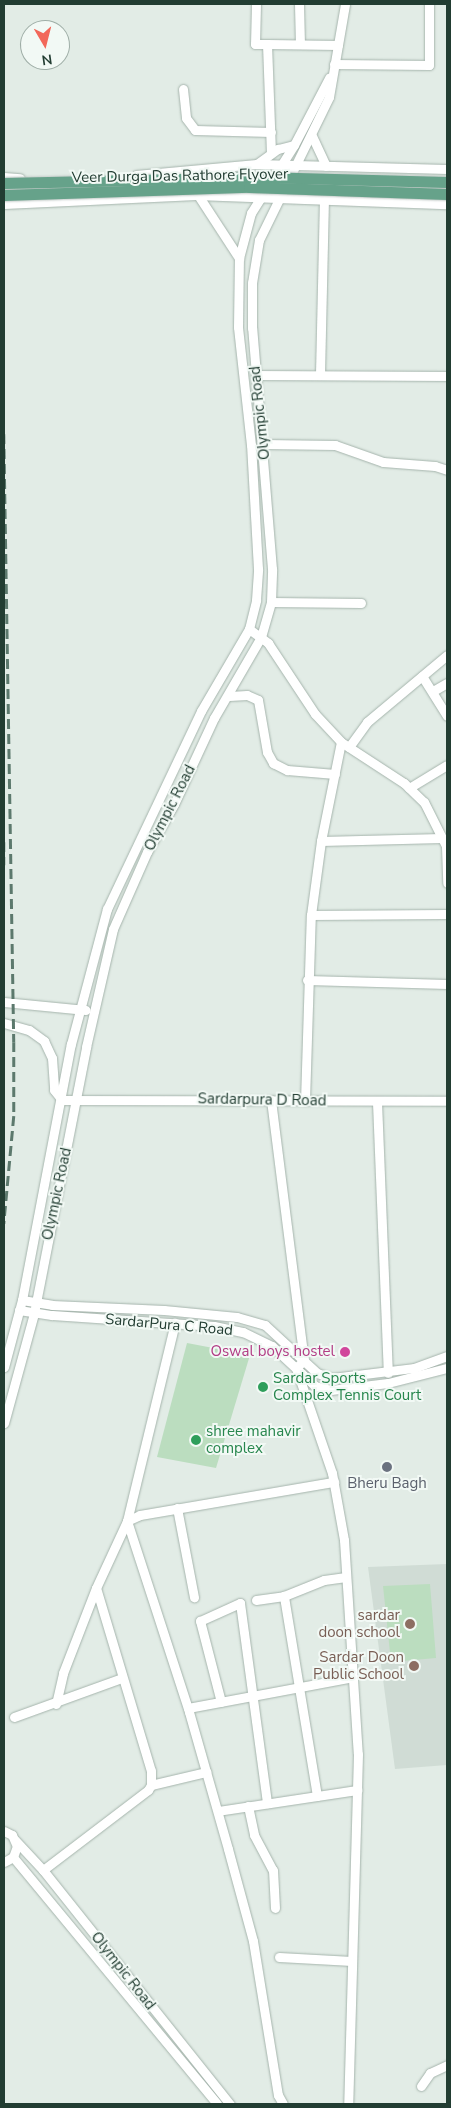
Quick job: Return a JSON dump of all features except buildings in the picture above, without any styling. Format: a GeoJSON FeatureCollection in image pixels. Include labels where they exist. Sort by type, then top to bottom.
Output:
{"type":"FeatureCollection","features":[{"type":"Feature","properties":{"kind":"main road","name":"Veer Durga Das Rathore Flyover"},"geometry":{"type":"LineString","coordinates":[[4,183],[259,177],[447,182]]}},
{"type":"Feature","properties":{"kind":"main road","name":"Veer Durga Das Rathore Flyover"},"geometry":{"type":"LineString","coordinates":[[4,195],[249,186],[447,194]]}},
{"type":"Feature","properties":{"kind":"street"},"geometry":{"type":"LineString","coordinates":[[256,4],[255,44],[338,45]]}},
{"type":"Feature","properties":{"kind":"street"},"geometry":{"type":"LineString","coordinates":[[299,4],[300,44]]}},
{"type":"Feature","properties":{"kind":"street"},"geometry":{"type":"LineString","coordinates":[[345,4],[333,68],[428,65],[429,4]]}},
{"type":"Feature","properties":{"kind":"street"},"geometry":{"type":"LineString","coordinates":[[267,44],[271,153]]}},
{"type":"Feature","properties":{"kind":"street","name":"Olympic Road"},"geometry":{"type":"LineString","coordinates":[[4,1422],[34,1313],[94,1011],[114,928],[147,852],[174,804],[214,718],[229,696],[261,637],[271,602],[272,569],[264,444],[252,328],[252,283],[259,240],[295,165],[312,136],[329,97],[333,68]]}},
{"type":"Feature","properties":{"kind":"street","name":"Olympic Road"},"geometry":{"type":"LineString","coordinates":[[4,1367],[20,1310],[80,1009],[103,926],[121,879],[202,711],[249,629],[256,600],[258,569],[251,445],[238,327],[239,258],[246,228],[259,198],[294,145],[333,68]]}},
{"type":"Feature","properties":{"kind":"street"},"geometry":{"type":"LineString","coordinates":[[183,89],[186,118],[195,130],[271,132]]}},
{"type":"Feature","properties":{"kind":"street"},"geometry":{"type":"LineString","coordinates":[[312,136],[326,166]]}},
{"type":"Feature","properties":{"kind":"street"},"geometry":{"type":"LineString","coordinates":[[257,164],[271,153],[294,145]]}},
{"type":"Feature","properties":{"kind":"street"},"geometry":{"type":"LineString","coordinates":[[4,177],[119,176],[257,164],[447,169]]}},
{"type":"Feature","properties":{"kind":"street"},"geometry":{"type":"LineString","coordinates":[[199,170],[196,195],[212,214],[239,258]]}},
{"type":"Feature","properties":{"kind":"street"},"geometry":{"type":"LineString","coordinates":[[4,204],[196,195],[324,202],[447,204]]}},
{"type":"Feature","properties":{"kind":"street"},"geometry":{"type":"LineString","coordinates":[[320,374],[324,202]]}},
{"type":"Feature","properties":{"kind":"street"},"geometry":{"type":"LineString","coordinates":[[258,376],[320,374],[447,376]]}},
{"type":"Feature","properties":{"kind":"street"},"geometry":{"type":"LineString","coordinates":[[264,444],[335,445],[383,462],[435,466],[447,470]]}},
{"type":"Feature","properties":{"kind":"street"},"geometry":{"type":"LineString","coordinates":[[271,602],[361,603]]}},
{"type":"Feature","properties":{"kind":"street"},"geometry":{"type":"LineString","coordinates":[[249,629],[261,637],[315,714],[345,744],[409,788],[424,802],[442,838],[447,883]]}},
{"type":"Feature","properties":{"kind":"street"},"geometry":{"type":"LineString","coordinates":[[305,1101],[307,980],[311,915],[321,841],[335,774],[345,744],[367,722],[447,655]]}},
{"type":"Feature","properties":{"kind":"street"},"geometry":{"type":"LineString","coordinates":[[422,676],[447,716]]}},
{"type":"Feature","properties":{"kind":"street"},"geometry":{"type":"LineString","coordinates":[[433,691],[447,683]]}},
{"type":"Feature","properties":{"kind":"street"},"geometry":{"type":"LineString","coordinates":[[229,696],[246,695],[258,700],[267,752],[273,764],[287,770],[335,774]]}},
{"type":"Feature","properties":{"kind":"street"},"geometry":{"type":"LineString","coordinates":[[409,788],[447,765]]}},
{"type":"Feature","properties":{"kind":"street"},"geometry":{"type":"LineString","coordinates":[[321,841],[442,838]]}},
{"type":"Feature","properties":{"kind":"street"},"geometry":{"type":"LineString","coordinates":[[311,915],[447,914]]}},
{"type":"Feature","properties":{"kind":"street"},"geometry":{"type":"LineString","coordinates":[[103,926],[114,928]]}},
{"type":"Feature","properties":{"kind":"street"},"geometry":{"type":"LineString","coordinates":[[307,980],[447,984]]}},
{"type":"Feature","properties":{"kind":"street"},"geometry":{"type":"LineString","coordinates":[[4,1002],[94,1011]]}},
{"type":"Feature","properties":{"kind":"street"},"geometry":{"type":"LineString","coordinates":[[4,1023],[29,1030],[44,1041],[52,1058],[54,1090],[62,1100]]}},
{"type":"Feature","properties":{"kind":"street","name":"Sardarpura D Road"},"geometry":{"type":"LineString","coordinates":[[62,1100],[77,1102],[165,1098],[377,1102],[447,1100]]}},
{"type":"Feature","properties":{"kind":"street"},"geometry":{"type":"LineString","coordinates":[[271,1100],[304,1360],[296,1368],[314,1414],[334,1482],[344,1540],[353,1677],[357,1790],[348,2104]]}},
{"type":"Feature","properties":{"kind":"street"},"geometry":{"type":"LineString","coordinates":[[377,1102],[388,1372]]}},
{"type":"Feature","properties":{"kind":"street","name":"SardarPura C Road"},"geometry":{"type":"LineString","coordinates":[[22,1300],[237,1317],[265,1325],[321,1375],[332,1378],[414,1368],[447,1356]]}},
{"type":"Feature","properties":{"kind":"street","name":"SardarPura C Road"},"geometry":{"type":"LineString","coordinates":[[20,1310],[34,1313],[214,1326],[260,1337],[315,1386],[346,1391],[413,1379],[447,1368]]}},
{"type":"Feature","properties":{"kind":"street"},"geometry":{"type":"LineString","coordinates":[[56,1704],[63,1674],[96,1588],[126,1521],[175,1324]]}},
{"type":"Feature","properties":{"kind":"street"},"geometry":{"type":"LineString","coordinates":[[126,1521],[140,1514],[334,1482]]}},
{"type":"Feature","properties":{"kind":"street"},"geometry":{"type":"LineString","coordinates":[[177,1508],[194,1597]]}},
{"type":"Feature","properties":{"kind":"street"},"geometry":{"type":"LineString","coordinates":[[126,1521],[188,1708],[218,1811],[253,1941],[278,2095],[283,2104]]}},
{"type":"Feature","properties":{"kind":"street"},"geometry":{"type":"LineString","coordinates":[[256,1600],[284,1596],[324,1580],[346,1577]]}},
{"type":"Feature","properties":{"kind":"street"},"geometry":{"type":"LineString","coordinates":[[43,1870],[148,1790],[151,1785],[151,1771],[96,1588]]}},
{"type":"Feature","properties":{"kind":"street"},"geometry":{"type":"LineString","coordinates":[[284,1596],[317,1796]]}},
{"type":"Feature","properties":{"kind":"street"},"geometry":{"type":"LineString","coordinates":[[221,1702],[200,1621],[240,1603],[267,1804]]}},
{"type":"Feature","properties":{"kind":"street"},"geometry":{"type":"LineString","coordinates":[[188,1708],[353,1677]]}},
{"type":"Feature","properties":{"kind":"street"},"geometry":{"type":"LineString","coordinates":[[14,1717],[56,1704],[122,1678]]}},
{"type":"Feature","properties":{"kind":"street"},"geometry":{"type":"LineString","coordinates":[[151,1785],[206,1772]]}},
{"type":"Feature","properties":{"kind":"street"},"geometry":{"type":"LineString","coordinates":[[218,1811],[357,1790]]}},
{"type":"Feature","properties":{"kind":"street"},"geometry":{"type":"LineString","coordinates":[[248,1806],[254,1836],[273,1870],[275,1908]]}},
{"type":"Feature","properties":{"kind":"street","name":"Olympic Road"},"geometry":{"type":"LineString","coordinates":[[5,1830],[43,1870],[230,2104]]}},
{"type":"Feature","properties":{"kind":"street"},"geometry":{"type":"LineString","coordinates":[[4,1868],[4,1862],[13,1857],[15,1840]]}},
{"type":"Feature","properties":{"kind":"street","name":"Olympic Road"},"geometry":{"type":"LineString","coordinates":[[13,1857],[217,2104]]}},
{"type":"Feature","properties":{"kind":"street"},"geometry":{"type":"LineString","coordinates":[[279,1957],[352,1960]]}},
{"type":"Feature","properties":{"kind":"street"},"geometry":{"type":"LineString","coordinates":[[421,2086],[430,2073],[447,2065]]}},
{"type":"Feature","properties":{"kind":"shaded area","name":"Sardar Doon Public School"},"geometry":{"type":"Polygon","coordinates":[[[447,1564],[447,1765],[395,1769],[368,1567],[447,1564]]]}},
{"type":"Feature","properties":{"kind":"green space"},"geometry":{"type":"Polygon","coordinates":[[[187,1343],[250,1355],[216,1468],[157,1457],[187,1343]]]}},
{"type":"Feature","properties":{"kind":"green space"},"geometry":{"type":"Polygon","coordinates":[[[430,1584],[436,1658],[391,1662],[383,1586],[430,1584]]]}},
{"type":"Feature","properties":{"kind":"railway"},"geometry":{"type":"LineString","coordinates":[[4,434],[14,1042],[14,1116],[4,1224]]}},
{"type":"Feature","properties":{"kind":"railway"},"geometry":{"type":"LineString","coordinates":[[4,842],[4,865]]}},
{"type":"Feature","properties":{"kind":"place","name":"Oswal boys hostel"},"geometry":{"type":"Point","coordinates":[345,1352]}},
{"type":"Feature","properties":{"kind":"place","name":"Sardar Sports Complex Tennis Court"},"geometry":{"type":"Point","coordinates":[263,1387]}},
{"type":"Feature","properties":{"kind":"place","name":"shree mahavir complex"},"geometry":{"type":"Point","coordinates":[196,1440]}},
{"type":"Feature","properties":{"kind":"place","name":"Bheru Bagh"},"geometry":{"type":"Point","coordinates":[387,1467]}},
{"type":"Feature","properties":{"kind":"place","name":"sardar doon school"},"geometry":{"type":"Point","coordinates":[410,1624]}},
{"type":"Feature","properties":{"kind":"place","name":"Sardar Doon Public School"},"geometry":{"type":"Point","coordinates":[414,1666]}}]}
